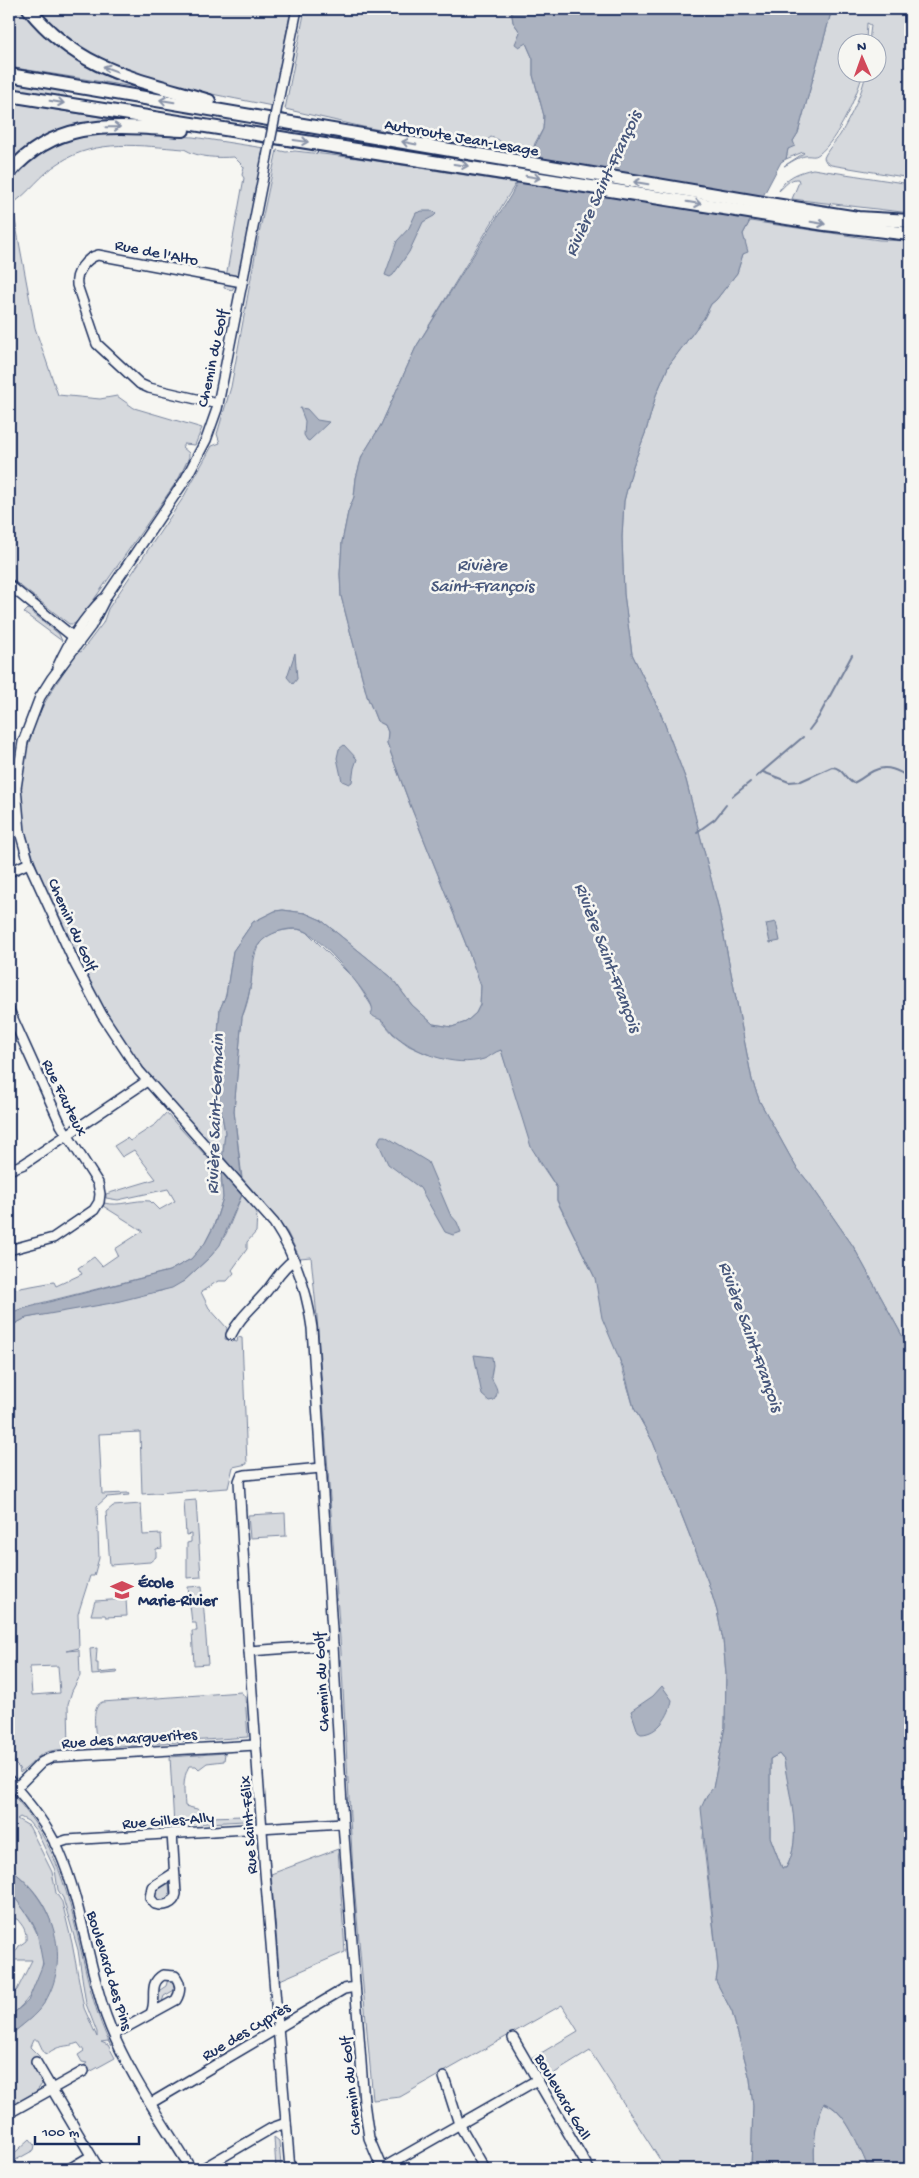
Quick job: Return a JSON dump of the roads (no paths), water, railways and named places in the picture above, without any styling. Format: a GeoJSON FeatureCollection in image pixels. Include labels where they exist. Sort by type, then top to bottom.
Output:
{"type":"FeatureCollection","features":[{"type":"Feature","properties":{"kind":"highway"},"geometry":{"type":"LineString","coordinates":[[29,9],[52,35],[71,50],[93,62],[139,80],[250,114]]}},
{"type":"Feature","properties":{"kind":"highway","name":"Autoroute Jean-Lesage"},"geometry":{"type":"LineString","coordinates":[[9,75],[250,114],[488,163],[772,210],[862,230],[910,234]]}},
{"type":"Feature","properties":{"kind":"highway","name":"Autoroute Jean-Lesage"},"geometry":{"type":"LineString","coordinates":[[9,95],[252,134],[488,163]]}},
{"type":"Feature","properties":{"kind":"highway"},"geometry":{"type":"LineString","coordinates":[[9,173],[24,157],[44,142],[81,130],[127,127],[252,134]]}},
{"type":"Feature","properties":{"kind":"highway","name":"Autoroute Jean-Lesage"},"geometry":{"type":"LineString","coordinates":[[772,210],[910,222]]}},
{"type":"Feature","properties":{"kind":"street","name":"Chemin du Golf"},"geometry":{"type":"LineString","coordinates":[[297,9],[218,404],[206,440],[190,471],[107,595],[100,612],[77,639],[52,678],[30,720],[17,768],[16,788],[18,818],[29,863],[93,1000],[124,1049],[148,1081],[257,1203],[283,1237],[304,1284],[310,1314],[333,1645],[342,1823],[355,1987],[368,2132],[372,2150],[382,2169]]}},
{"type":"Feature","properties":{"kind":"street","name":"Rue de l'Alto"},"geometry":{"type":"LineString","coordinates":[[218,404],[140,384],[97,344],[76,278],[92,257],[98,255],[242,282]]}},
{"type":"Feature","properties":{"kind":"street"},"geometry":{"type":"LineString","coordinates":[[9,585],[77,639]]}},
{"type":"Feature","properties":{"kind":"street"},"geometry":{"type":"LineString","coordinates":[[9,872],[29,863]]}},
{"type":"Feature","properties":{"kind":"street","name":"Rue Fauteux"},"geometry":{"type":"LineString","coordinates":[[9,1010],[66,1136],[98,1183],[100,1194],[99,1202],[94,1210],[53,1238],[9,1250]]}},
{"type":"Feature","properties":{"kind":"street"},"geometry":{"type":"LineString","coordinates":[[9,1170],[24,1164],[148,1081]]}},
{"type":"Feature","properties":{"kind":"street"},"geometry":{"type":"LineString","coordinates":[[231,1335],[237,1324],[287,1265],[294,1260]]}},
{"type":"Feature","properties":{"kind":"street","name":"Rue Saint-Félix"},"geometry":{"type":"LineString","coordinates":[[290,2169],[262,1828],[239,1479],[245,1475],[321,1468]]}},
{"type":"Feature","properties":{"kind":"street"},"geometry":{"type":"LineString","coordinates":[[249,1651],[333,1645]]}},
{"type":"Feature","properties":{"kind":"street","name":"Rue des Marguerites"},"geometry":{"type":"LineString","coordinates":[[16,1788],[42,1762],[53,1757],[256,1744]]}},
{"type":"Feature","properties":{"kind":"street","name":"Boulevard des Pins"},"geometry":{"type":"LineString","coordinates":[[9,1780],[36,1813],[55,1844],[67,1871],[102,2004],[114,2034],[151,2103],[191,2169]]}},
{"type":"Feature","properties":{"kind":"street","name":"Rue Gilles-Ally"},"geometry":{"type":"LineString","coordinates":[[55,1844],[67,1840],[342,1823]]}},
{"type":"Feature","properties":{"kind":"street"},"geometry":{"type":"LineString","coordinates":[[172,1833],[174,1873]]}},
{"type":"Feature","properties":{"kind":"street","name":"Rue des Cyprès"},"geometry":{"type":"LineString","coordinates":[[151,2103],[344,1989],[355,1987]]}},
{"type":"Feature","properties":{"kind":"street"},"geometry":{"type":"LineString","coordinates":[[114,2034],[151,2013]]}},
{"type":"Feature","properties":{"kind":"street","name":"Boulevard Gall"},"geometry":{"type":"LineString","coordinates":[[513,2038],[589,2169]]}},
{"type":"Feature","properties":{"kind":"street"},"geometry":{"type":"LineString","coordinates":[[36,2062],[98,2169]]}},
{"type":"Feature","properties":{"kind":"street"},"geometry":{"type":"LineString","coordinates":[[9,2113],[84,2071]]}},
{"type":"Feature","properties":{"kind":"street"},"geometry":{"type":"LineString","coordinates":[[444,2077],[459,2124],[485,2169]]}},
{"type":"Feature","properties":{"kind":"street"},"geometry":{"type":"LineString","coordinates":[[382,2169],[537,2080]]}},
{"type":"Feature","properties":{"kind":"street"},"geometry":{"type":"LineString","coordinates":[[202,2169],[272,2128],[286,2123]]}},
{"type":"Feature","properties":{"kind":"street"},"geometry":{"type":"LineString","coordinates":[[69,2169],[91,2156]]}},
{"type":"Feature","properties":{"kind":"water","name":"Rivière Saint-François"},"geometry":{"type":"Polygon","coordinates":[[[511,9],[832,9],[798,133],[793,141],[795,146],[788,149],[786,159],[781,162],[743,234],[748,252],[743,254],[737,273],[711,304],[704,318],[669,365],[656,395],[624,501],[622,537],[624,594],[632,654],[660,712],[686,780],[718,906],[752,1080],[760,1102],[796,1167],[853,1246],[910,1350],[910,2169],[869,2169],[857,2141],[846,2122],[839,2113],[824,2103],[818,2119],[815,2136],[815,2169],[751,2169],[753,2106],[750,2079],[732,2012],[716,1981],[718,1968],[701,1808],[707,1795],[713,1788],[725,1727],[726,1674],[723,1640],[717,1611],[708,1582],[653,1442],[634,1408],[624,1370],[602,1318],[595,1278],[557,1200],[557,1188],[531,1147],[501,1050],[484,1059],[461,1062],[424,1053],[403,1041],[384,1022],[371,1014],[372,1007],[362,990],[343,966],[313,936],[302,930],[290,929],[267,937],[259,944],[254,954],[250,987],[242,1017],[234,1111],[243,1192],[220,1245],[184,1281],[172,1288],[112,1303],[26,1318],[9,1327],[9,1314],[18,1310],[169,1271],[191,1259],[205,1243],[214,1226],[223,1198],[221,1173],[225,1132],[218,1094],[217,1046],[220,1009],[226,995],[233,951],[253,922],[275,911],[283,910],[305,913],[321,920],[391,977],[412,1005],[433,1024],[452,1027],[466,1022],[476,1013],[480,1005],[481,986],[465,942],[387,743],[388,732],[385,725],[377,721],[367,696],[341,596],[340,574],[342,542],[362,456],[381,425],[416,347],[511,195],[543,129],[544,116],[533,75],[533,59],[526,43],[519,47],[515,44],[520,32],[513,22],[511,9]],[[779,1754],[770,1759],[770,1837],[782,1868],[786,1868],[794,1843],[794,1829],[784,1760],[779,1754]]]}},
{"type":"Feature","properties":{"kind":"water"},"geometry":{"type":"Polygon","coordinates":[[[433,211],[436,214],[423,222],[409,252],[393,275],[390,277],[385,275],[397,241],[409,228],[416,213],[433,211]]]}},
{"type":"Feature","properties":{"kind":"water"},"geometry":{"type":"Polygon","coordinates":[[[300,408],[307,409],[317,420],[329,422],[309,441],[304,435],[305,421],[300,408]]]}},
{"type":"Feature","properties":{"kind":"water"},"geometry":{"type":"Polygon","coordinates":[[[295,653],[297,679],[293,684],[287,677],[295,653]]]}},
{"type":"Feature","properties":{"kind":"water"},"geometry":{"type":"Polygon","coordinates":[[[344,745],[357,759],[352,782],[349,784],[342,781],[337,758],[339,749],[344,745]]]}},
{"type":"Feature","properties":{"kind":"water"},"geometry":{"type":"Polygon","coordinates":[[[776,922],[780,941],[770,943],[766,924],[776,922]]]}},
{"type":"Feature","properties":{"kind":"water"},"geometry":{"type":"Polygon","coordinates":[[[381,1136],[385,1136],[428,1162],[450,1214],[457,1222],[461,1232],[453,1235],[445,1232],[420,1188],[388,1164],[378,1142],[381,1136]]]}},
{"type":"Feature","properties":{"kind":"water"},"geometry":{"type":"Polygon","coordinates":[[[474,1355],[492,1357],[491,1377],[497,1390],[494,1400],[489,1401],[482,1395],[474,1355]]]}},
{"type":"Feature","properties":{"kind":"water"},"geometry":{"type":"Polygon","coordinates":[[[662,1686],[672,1700],[669,1712],[662,1723],[653,1731],[641,1734],[638,1732],[631,1711],[653,1696],[662,1686]]]}},
{"type":"Feature","properties":{"kind":"water"},"geometry":{"type":"Polygon","coordinates":[[[9,1868],[24,1880],[46,1911],[57,1947],[57,1965],[53,1984],[45,2002],[33,2016],[9,2036],[9,2017],[28,2001],[43,1964],[37,1932],[30,1918],[9,1890],[9,1868]]]}},
{"type":"Feature","properties":{"kind":"waterway"},"geometry":{"type":"LineString","coordinates":[[809,730],[818,718],[852,655]]}},
{"type":"Feature","properties":{"kind":"waterway"},"geometry":{"type":"LineString","coordinates":[[756,777],[803,737]]}},
{"type":"Feature","properties":{"kind":"waterway"},"geometry":{"type":"LineString","coordinates":[[763,772],[789,782],[801,781],[832,767],[839,769],[853,783],[873,771],[888,768],[910,778]]}},
{"type":"Feature","properties":{"kind":"waterway"},"geometry":{"type":"LineString","coordinates":[[733,796],[750,782]]}},
{"type":"Feature","properties":{"kind":"waterway"},"geometry":{"type":"LineString","coordinates":[[697,832],[715,819],[726,805]]}},
{"type":"Feature","properties":{"kind":"place","name":"École Marie-Rivier"},"geometry":{"type":"Point","coordinates":[122,1590]}},
{"type":"Feature","properties":{"kind":"water label","name":"Rivière Saint-Germain"},"geometry":{"type":"Point","coordinates":[214,1114]}}]}
